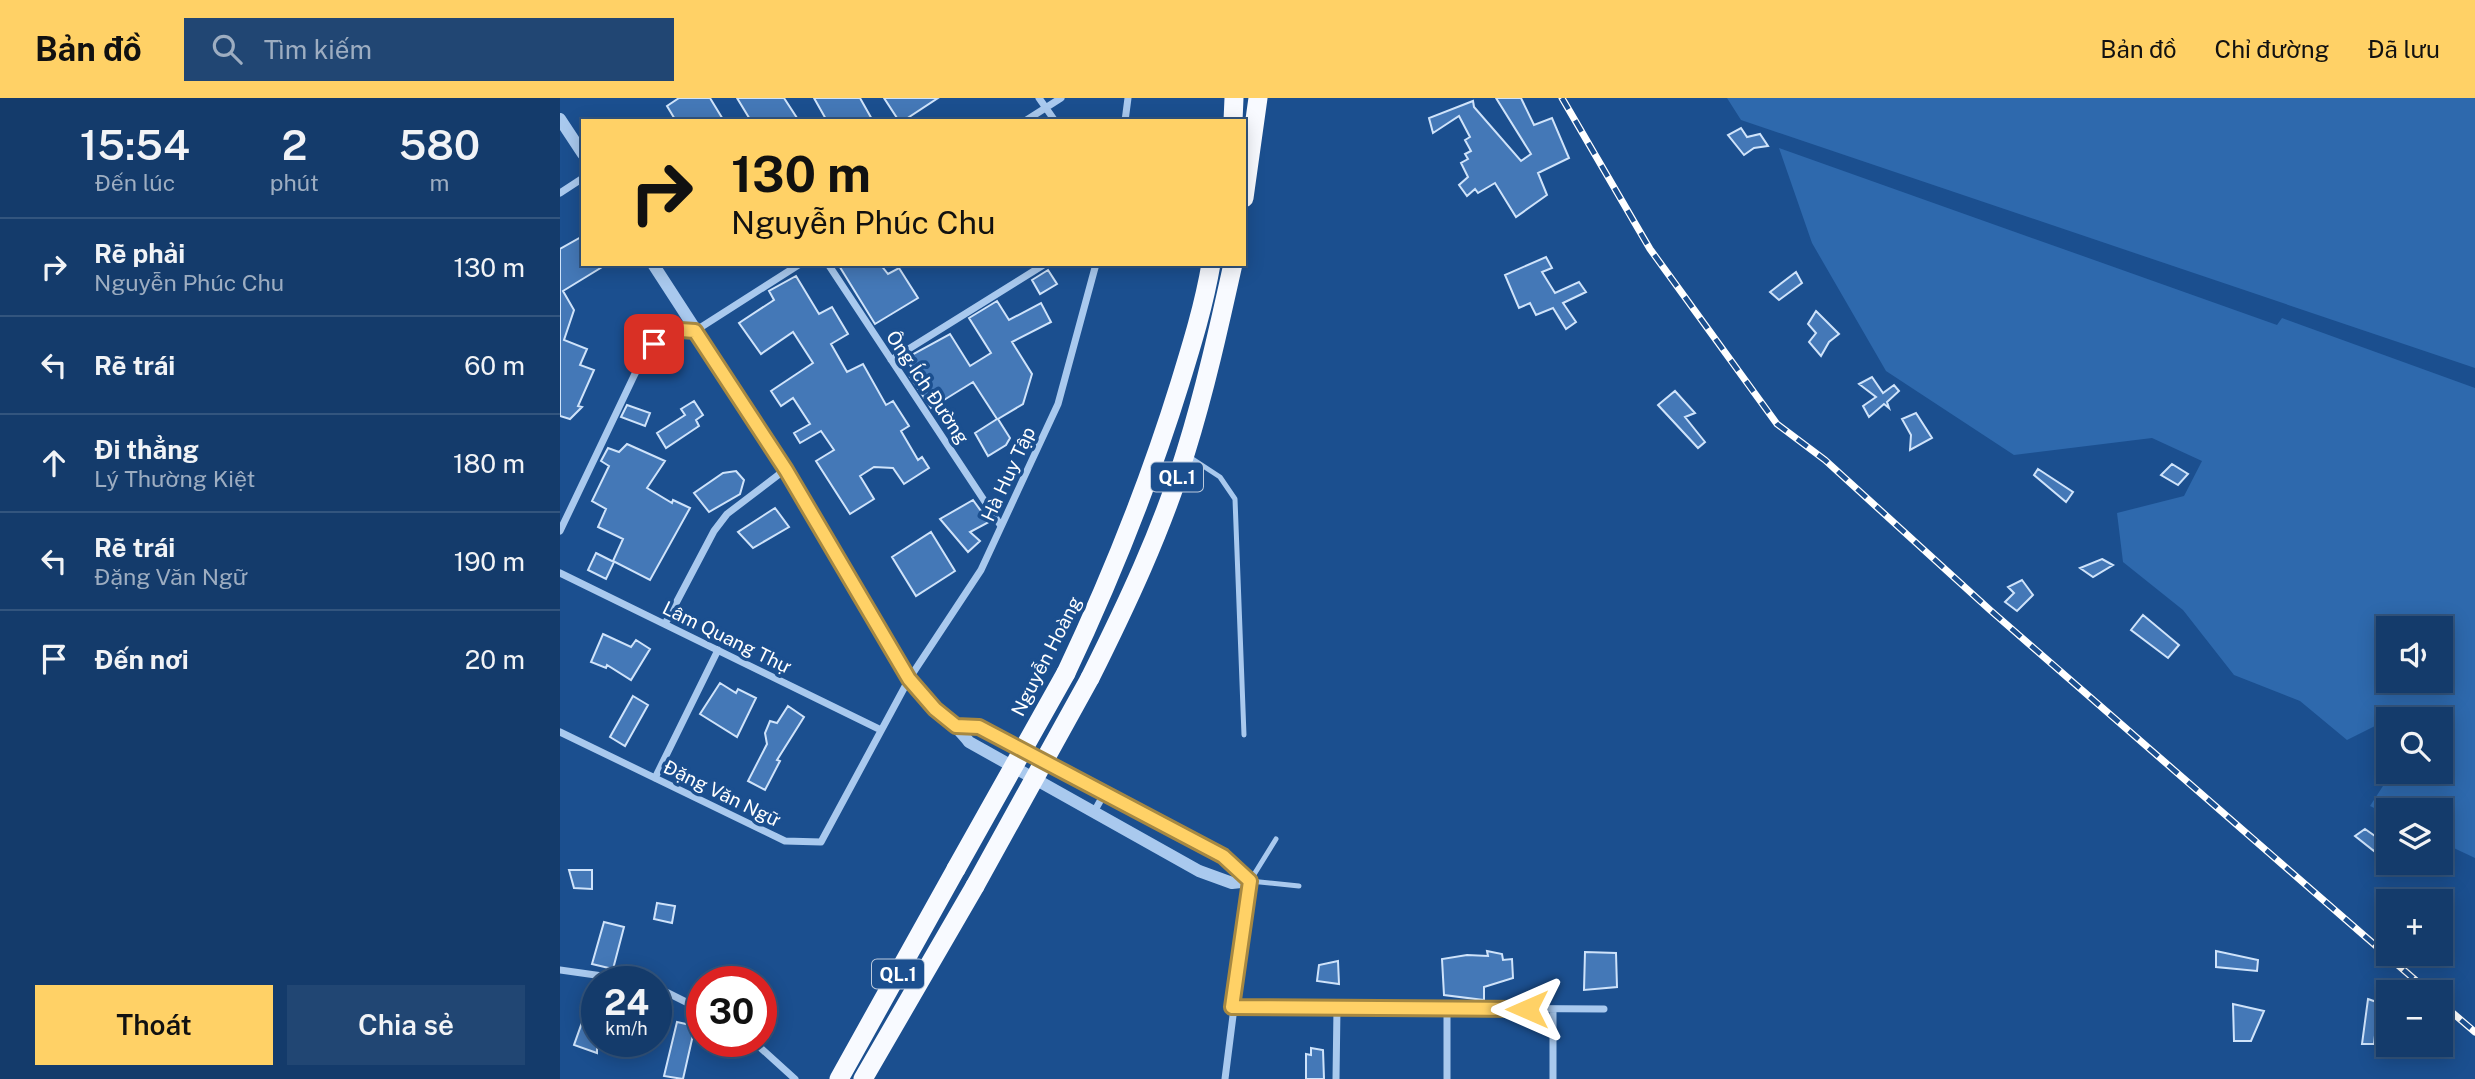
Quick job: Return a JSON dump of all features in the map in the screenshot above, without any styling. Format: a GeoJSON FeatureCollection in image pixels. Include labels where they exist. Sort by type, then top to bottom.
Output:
{"type":"FeatureCollection","features":[{"type":"Feature","properties":{"kind":"highway"},"geometry":{"type":"LineString","coordinates":[[1233,119],[1234,98]]}},
{"type":"Feature","properties":{"kind":"highway"},"geometry":{"type":"LineString","coordinates":[[1246,184],[1258,98]]}},
{"type":"Feature","properties":{"kind":"highway","name":"Nguyễn Hoàng"},"geometry":{"type":"LineString","coordinates":[[839,1079],[1066,673],[1116,565],[1158,453],[1205,300],[1211,266]]}},
{"type":"Feature","properties":{"kind":"highway","name":"QL.1"},"geometry":{"type":"LineString","coordinates":[[863,1079],[975,886],[1090,678],[1142,568],[1185,454],[1209,371],[1233,266]]}},
{"type":"Feature","properties":{"kind":"street"},"geometry":{"type":"LineString","coordinates":[[1039,98],[1054,119]]}},
{"type":"Feature","properties":{"kind":"street"},"geometry":{"type":"LineString","coordinates":[[1028,119],[1061,98]]}},
{"type":"Feature","properties":{"kind":"street"},"geometry":{"type":"LineString","coordinates":[[1125,119],[1128,98]]}},
{"type":"Feature","properties":{"kind":"street"},"geometry":{"type":"LineString","coordinates":[[560,119],[581,151]]}},
{"type":"Feature","properties":{"kind":"street"},"geometry":{"type":"LineString","coordinates":[[560,192],[581,179]]}},
{"type":"Feature","properties":{"kind":"street"},"geometry":{"type":"LineString","coordinates":[[654,266],[786,470],[909,679],[935,709],[956,726],[969,742],[1211,877],[1232,883],[1250,881]]}},
{"type":"Feature","properties":{"kind":"street"},"geometry":{"type":"LineString","coordinates":[[560,531],[642,359],[666,329],[695,331],[797,266]]}},
{"type":"Feature","properties":{"kind":"street","name":"Ông Ích Đường"},"geometry":{"type":"LineString","coordinates":[[829,266],[1001,526]]}},
{"type":"Feature","properties":{"kind":"street"},"geometry":{"type":"LineString","coordinates":[[891,359],[1042,266]]}},
{"type":"Feature","properties":{"kind":"street","name":"Hà Huy Tập"},"geometry":{"type":"LineString","coordinates":[[909,679],[981,570],[1058,404],[1095,266]]}},
{"type":"Feature","properties":{"kind":"street"},"geometry":{"type":"LineString","coordinates":[[665,624],[714,531],[727,514],[786,470]]}},
{"type":"Feature","properties":{"kind":"street","name":"Lâm Quang Thự"},"geometry":{"type":"LineString","coordinates":[[560,573],[881,730]]}},
{"type":"Feature","properties":{"kind":"street"},"geometry":{"type":"LineString","coordinates":[[654,778],[718,650]]}},
{"type":"Feature","properties":{"kind":"street","name":"Đặng Văn Ngữ"},"geometry":{"type":"LineString","coordinates":[[560,732],[785,841],[821,842],[909,679]]}},
{"type":"Feature","properties":{"kind":"street"},"geometry":{"type":"LineString","coordinates":[[956,726],[979,727],[1223,856],[1250,881]]}},
{"type":"Feature","properties":{"kind":"street"},"geometry":{"type":"LineString","coordinates":[[1094,812],[1104,794]]}},
{"type":"Feature","properties":{"kind":"street"},"geometry":{"type":"LineString","coordinates":[[1225,1079],[1250,881]]}},
{"type":"Feature","properties":{"kind":"street"},"geometry":{"type":"LineString","coordinates":[[560,970],[581,973]]}},
{"type":"Feature","properties":{"kind":"street"},"geometry":{"type":"LineString","coordinates":[[1232,1007],[1604,1009]]}},
{"type":"Feature","properties":{"kind":"street"},"geometry":{"type":"LineString","coordinates":[[1336,1008],[1336,1079]]}},
{"type":"Feature","properties":{"kind":"street"},"geometry":{"type":"LineString","coordinates":[[1447,1009],[1447,1079]]}},
{"type":"Feature","properties":{"kind":"street"},"geometry":{"type":"LineString","coordinates":[[1553,1010],[1553,1079]]}},
{"type":"Feature","properties":{"kind":"street"},"geometry":{"type":"LineString","coordinates":[[771,1057],[795,1079]]}},
{"type":"Feature","properties":{"kind":"lane"},"geometry":{"type":"LineString","coordinates":[[1185,454],[1220,477],[1235,499],[1244,735]]}},
{"type":"Feature","properties":{"kind":"lane"},"geometry":{"type":"LineString","coordinates":[[1276,839],[1250,881],[1299,886]]}},
{"type":"Feature","properties":{"kind":"shaded area"},"geometry":{"type":"Polygon","coordinates":[[[1727,98],[2475,98],[2475,368],[1741,120],[1727,98]]]}},
{"type":"Feature","properties":{"kind":"shaded area"},"geometry":{"type":"Polygon","coordinates":[[[1779,148],[2277,325],[2282,318],[2475,388],[2475,858],[2453,848],[2453,798],[2376,798],[2376,809],[2370,806],[2384,784],[2453,784],[2453,707],[2376,707],[2376,726],[2347,740],[2300,701],[2234,675],[2183,610],[2123,562],[2117,513],[2184,496],[2202,461],[2152,438],[2014,455],[1886,371],[1812,243],[1779,148]]]}},
{"type":"Feature","properties":{"kind":"building"},"geometry":{"type":"Polygon","coordinates":[[[679,98],[710,98],[723,119],[675,119],[667,106],[679,98]]]}},
{"type":"Feature","properties":{"kind":"building"},"geometry":{"type":"Polygon","coordinates":[[[737,98],[784,98],[798,119],[750,119],[737,98]]]}},
{"type":"Feature","properties":{"kind":"building"},"geometry":{"type":"Polygon","coordinates":[[[814,98],[860,98],[872,119],[826,119],[814,98]]]}},
{"type":"Feature","properties":{"kind":"building"},"geometry":{"type":"Polygon","coordinates":[[[884,98],[938,98],[906,119],[898,119],[884,98]]]}},
{"type":"Feature","properties":{"kind":"building"},"geometry":{"type":"Polygon","coordinates":[[[1496,98],[1521,98],[1534,125],[1552,118],[1569,158],[1538,173],[1547,195],[1516,217],[1495,183],[1478,193],[1475,189],[1467,196],[1459,185],[1468,177],[1461,163],[1468,159],[1465,154],[1471,151],[1465,140],[1470,137],[1459,116],[1433,133],[1429,118],[1473,101],[1474,107],[1521,161],[1531,154],[1496,98]]]}},
{"type":"Feature","properties":{"kind":"building"},"geometry":{"type":"Polygon","coordinates":[[[1741,128],[1747,137],[1760,134],[1768,146],[1754,148],[1744,155],[1728,135],[1741,128]]]}},
{"type":"Feature","properties":{"kind":"building"},"geometry":{"type":"Polygon","coordinates":[[[581,237],[581,266],[604,266],[563,291],[574,310],[564,340],[587,349],[580,365],[594,370],[578,406],[582,407],[570,419],[560,416],[560,249],[581,237]]]}},
{"type":"Feature","properties":{"kind":"building"},"geometry":{"type":"Polygon","coordinates":[[[1546,257],[1552,268],[1542,272],[1555,293],[1579,282],[1586,292],[1563,303],[1576,322],[1566,329],[1553,308],[1536,315],[1530,303],[1519,308],[1505,275],[1546,257]]]}},
{"type":"Feature","properties":{"kind":"building"},"geometry":{"type":"Polygon","coordinates":[[[839,266],[882,266],[888,274],[899,268],[918,298],[875,324],[839,266]]]}},
{"type":"Feature","properties":{"kind":"building"},"geometry":{"type":"Polygon","coordinates":[[[1048,270],[1057,284],[1040,294],[1032,280],[1048,270]]]}},
{"type":"Feature","properties":{"kind":"building"},"geometry":{"type":"Polygon","coordinates":[[[1796,272],[1802,283],[1779,300],[1770,292],[1796,272]]]}},
{"type":"Feature","properties":{"kind":"building"},"geometry":{"type":"Polygon","coordinates":[[[796,276],[819,314],[832,307],[848,334],[831,344],[847,372],[863,364],[886,405],[893,401],[909,426],[901,431],[918,460],[922,457],[929,468],[904,484],[893,468],[874,467],[860,476],[874,499],[850,514],[816,461],[834,450],[821,431],[800,443],[794,433],[810,424],[793,398],[781,406],[771,391],[813,363],[793,332],[761,354],[739,323],[774,300],[769,291],[796,276]]]}},
{"type":"Feature","properties":{"kind":"building"},"geometry":{"type":"Polygon","coordinates":[[[997,301],[1009,320],[1041,303],[1051,322],[1012,342],[1032,374],[1023,404],[998,419],[1010,438],[1006,445],[988,456],[975,433],[997,419],[973,382],[931,408],[909,375],[914,371],[906,358],[950,334],[970,366],[991,353],[969,318],[997,301]]]}},
{"type":"Feature","properties":{"kind":"building"},"geometry":{"type":"Polygon","coordinates":[[[1816,311],[1839,334],[1829,342],[1821,356],[1809,342],[1816,333],[1808,324],[1816,311]]]}},
{"type":"Feature","properties":{"kind":"building"},"geometry":{"type":"Polygon","coordinates":[[[1872,377],[1883,393],[1894,385],[1899,391],[1887,402],[1889,408],[1884,404],[1869,417],[1863,406],[1876,397],[1859,384],[1872,377]]]}},
{"type":"Feature","properties":{"kind":"building"},"geometry":{"type":"Polygon","coordinates":[[[1675,391],[1695,413],[1685,417],[1705,442],[1698,448],[1658,405],[1675,391]]]}},
{"type":"Feature","properties":{"kind":"building"},"geometry":{"type":"Polygon","coordinates":[[[694,401],[703,415],[696,420],[699,426],[666,448],[657,433],[685,415],[681,409],[694,401]]]}},
{"type":"Feature","properties":{"kind":"building"},"geometry":{"type":"Polygon","coordinates":[[[627,405],[650,413],[645,426],[621,417],[627,405]]]}},
{"type":"Feature","properties":{"kind":"building"},"geometry":{"type":"Polygon","coordinates":[[[1916,413],[1932,438],[1910,450],[1911,435],[1902,419],[1916,413]]]}},
{"type":"Feature","properties":{"kind":"building"},"geometry":{"type":"Polygon","coordinates":[[[627,444],[665,461],[647,488],[672,503],[673,500],[690,508],[650,580],[613,561],[623,539],[598,527],[606,509],[592,501],[609,466],[601,461],[608,448],[619,452],[627,444]]]}},
{"type":"Feature","properties":{"kind":"building"},"geometry":{"type":"Polygon","coordinates":[[[2172,464],[2188,474],[2178,485],[2161,475],[2172,464]]]}},
{"type":"Feature","properties":{"kind":"building"},"geometry":{"type":"Polygon","coordinates":[[[2038,469],[2073,492],[2066,502],[2034,475],[2038,469]]]}},
{"type":"Feature","properties":{"kind":"building"},"geometry":{"type":"Polygon","coordinates":[[[736,471],[744,480],[740,494],[709,512],[694,493],[723,473],[736,471]]]}},
{"type":"Feature","properties":{"kind":"building"},"geometry":{"type":"Polygon","coordinates":[[[973,500],[989,522],[970,532],[980,541],[968,552],[940,519],[973,500]]]}},
{"type":"Feature","properties":{"kind":"building"},"geometry":{"type":"Polygon","coordinates":[[[775,508],[789,527],[753,548],[738,532],[775,508]]]}},
{"type":"Feature","properties":{"kind":"building"},"geometry":{"type":"Polygon","coordinates":[[[931,532],[955,571],[916,596],[892,557],[931,532]]]}},
{"type":"Feature","properties":{"kind":"building"},"geometry":{"type":"Polygon","coordinates":[[[596,553],[614,562],[606,579],[588,570],[596,553]]]}},
{"type":"Feature","properties":{"kind":"building"},"geometry":{"type":"Polygon","coordinates":[[[2102,559],[2113,565],[2093,577],[2080,568],[2102,559]]]}},
{"type":"Feature","properties":{"kind":"building"},"geometry":{"type":"Polygon","coordinates":[[[2022,580],[2033,595],[2017,611],[2005,602],[2014,593],[2008,587],[2022,580]]]}},
{"type":"Feature","properties":{"kind":"building"},"geometry":{"type":"Polygon","coordinates":[[[2143,615],[2179,645],[2168,658],[2131,630],[2143,615]]]}},
{"type":"Feature","properties":{"kind":"building"},"geometry":{"type":"Polygon","coordinates":[[[603,634],[631,647],[636,640],[650,649],[631,680],[607,665],[606,668],[591,662],[603,634]]]}},
{"type":"Feature","properties":{"kind":"building"},"geometry":{"type":"Polygon","coordinates":[[[720,683],[736,693],[738,689],[756,698],[737,737],[700,714],[720,683]]]}},
{"type":"Feature","properties":{"kind":"building"},"geometry":{"type":"Polygon","coordinates":[[[633,696],[648,705],[625,746],[610,737],[633,696]]]}},
{"type":"Feature","properties":{"kind":"building"},"geometry":{"type":"Polygon","coordinates":[[[788,706],[804,717],[777,760],[780,761],[765,790],[748,781],[767,744],[765,733],[770,721],[777,723],[788,706]]]}},
{"type":"Feature","properties":{"kind":"building"},"geometry":{"type":"Polygon","coordinates":[[[2365,829],[2376,837],[2376,848],[2374,851],[2355,836],[2365,829]]]}},
{"type":"Feature","properties":{"kind":"building"},"geometry":{"type":"Polygon","coordinates":[[[569,870],[592,870],[592,889],[574,888],[569,870]]]}},
{"type":"Feature","properties":{"kind":"building"},"geometry":{"type":"Polygon","coordinates":[[[657,903],[675,906],[672,923],[654,919],[657,903]]]}},
{"type":"Feature","properties":{"kind":"building"},"geometry":{"type":"Polygon","coordinates":[[[604,922],[624,927],[614,966],[592,964],[604,922]]]}},
{"type":"Feature","properties":{"kind":"building"},"geometry":{"type":"Polygon","coordinates":[[[1487,951],[1502,954],[1503,960],[1512,959],[1513,978],[1484,987],[1484,1000],[1444,995],[1442,959],[1467,955],[1488,956],[1487,951]]]}},
{"type":"Feature","properties":{"kind":"building"},"geometry":{"type":"Polygon","coordinates":[[[2216,951],[2258,960],[2257,971],[2216,967],[2216,951]]]}},
{"type":"Feature","properties":{"kind":"building"},"geometry":{"type":"Polygon","coordinates":[[[1585,952],[1616,953],[1617,987],[1584,990],[1585,952]]]}},
{"type":"Feature","properties":{"kind":"building"},"geometry":{"type":"Polygon","coordinates":[[[1338,961],[1339,984],[1317,981],[1319,965],[1338,961]]]}},
{"type":"Feature","properties":{"kind":"building"},"geometry":{"type":"Polygon","coordinates":[[[2368,999],[2376,1002],[2374,1044],[2362,1044],[2368,999]]]}},
{"type":"Feature","properties":{"kind":"building"},"geometry":{"type":"Polygon","coordinates":[[[2233,1004],[2264,1011],[2251,1041],[2234,1041],[2233,1004]]]}},
{"type":"Feature","properties":{"kind":"building"},"geometry":{"type":"Polygon","coordinates":[[[677,1022],[686,1024],[688,1057],[683,1079],[664,1076],[669,1057],[672,1057],[677,1022]]]}},
{"type":"Feature","properties":{"kind":"building"},"geometry":{"type":"Polygon","coordinates":[[[581,1025],[581,1047],[574,1045],[581,1025]]]}},
{"type":"Feature","properties":{"kind":"building"},"geometry":{"type":"Polygon","coordinates":[[[1311,1048],[1323,1050],[1324,1079],[1306,1079],[1306,1054],[1311,1055],[1311,1048]]]}},
{"type":"Feature","properties":{"kind":"railway"},"geometry":{"type":"LineString","coordinates":[[1562,98],[1650,249],[1777,424],[1825,460],[1990,610],[2415,980]]}},
{"type":"Feature","properties":{"kind":"railway"},"geometry":{"type":"LineString","coordinates":[[2453,1013],[2475,1032]]}},
{"type":"Feature","properties":{"kind":"route"},"geometry":{"type":"LineString","coordinates":[[654,344],[666,329],[695,331],[786,470],[909,679],[935,709],[956,726],[979,727],[1223,856],[1250,881],[1232,1007],[1527,1009]]}}]}
